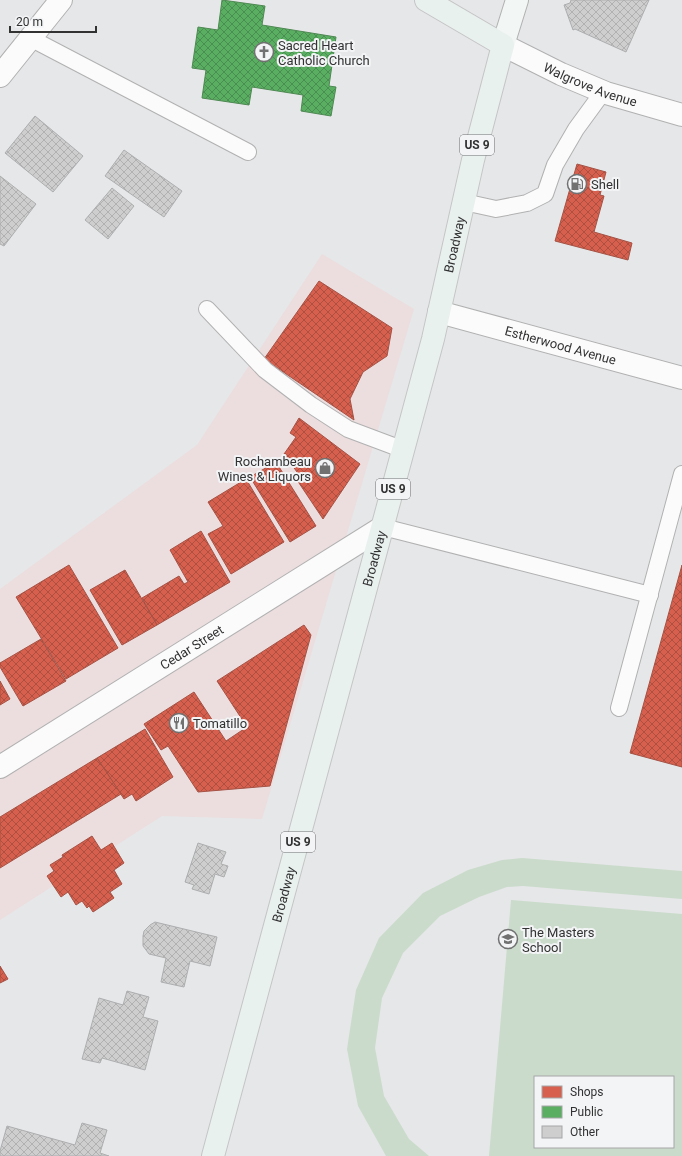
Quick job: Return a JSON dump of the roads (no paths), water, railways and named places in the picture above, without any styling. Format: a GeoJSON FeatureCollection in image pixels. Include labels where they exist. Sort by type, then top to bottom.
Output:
{"type":"FeatureCollection","features":[{"type":"Feature","properties":{"kind":"main road"},"geometry":{"type":"LineString","coordinates":[[426,0],[503,45],[517,0]]}},
{"type":"Feature","properties":{"kind":"main road","name":"Broadway"},"geometry":{"type":"LineString","coordinates":[[212,1156],[404,450],[439,312],[473,160],[503,45]]}},
{"type":"Feature","properties":{"kind":"street"},"geometry":{"type":"LineString","coordinates":[[0,76],[61,0]]}},
{"type":"Feature","properties":{"kind":"street","name":"Walgrove Avenue"},"geometry":{"type":"LineString","coordinates":[[503,45],[603,92],[682,115]]}},
{"type":"Feature","properties":{"kind":"street","name":"Estherwood Avenue"},"geometry":{"type":"LineString","coordinates":[[439,312],[682,378]]}},
{"type":"Feature","properties":{"kind":"street","name":"Cedar Street"},"geometry":{"type":"LineString","coordinates":[[0,767],[383,527]]}},
{"type":"Feature","properties":{"kind":"lane"},"geometry":{"type":"LineString","coordinates":[[30,38],[248,152]]}},
{"type":"Feature","properties":{"kind":"lane"},"geometry":{"type":"LineString","coordinates":[[464,202],[496,209],[527,204],[545,194],[555,165],[576,129],[603,92]]}},
{"type":"Feature","properties":{"kind":"lane"},"geometry":{"type":"LineString","coordinates":[[207,309],[265,370],[311,405],[348,429],[404,450]]}},
{"type":"Feature","properties":{"kind":"lane"},"geometry":{"type":"LineString","coordinates":[[620,708],[682,474]]}},
{"type":"Feature","properties":{"kind":"lane"},"geometry":{"type":"LineString","coordinates":[[383,527],[650,595]]}},
{"type":"Feature","properties":{"kind":"place","name":"Sacred Heart Catholic Church"},"geometry":{"type":"Point","coordinates":[264,52]}},
{"type":"Feature","properties":{"kind":"place","name":"Shell"},"geometry":{"type":"Point","coordinates":[577,184]}},
{"type":"Feature","properties":{"kind":"place","name":"Rochambeau Wines & Liquors"},"geometry":{"type":"Point","coordinates":[325,468]}},
{"type":"Feature","properties":{"kind":"place","name":"Tomatillo"},"geometry":{"type":"Point","coordinates":[179,723]}},
{"type":"Feature","properties":{"kind":"place","name":"The Masters School"},"geometry":{"type":"Point","coordinates":[508,939]}}]}
